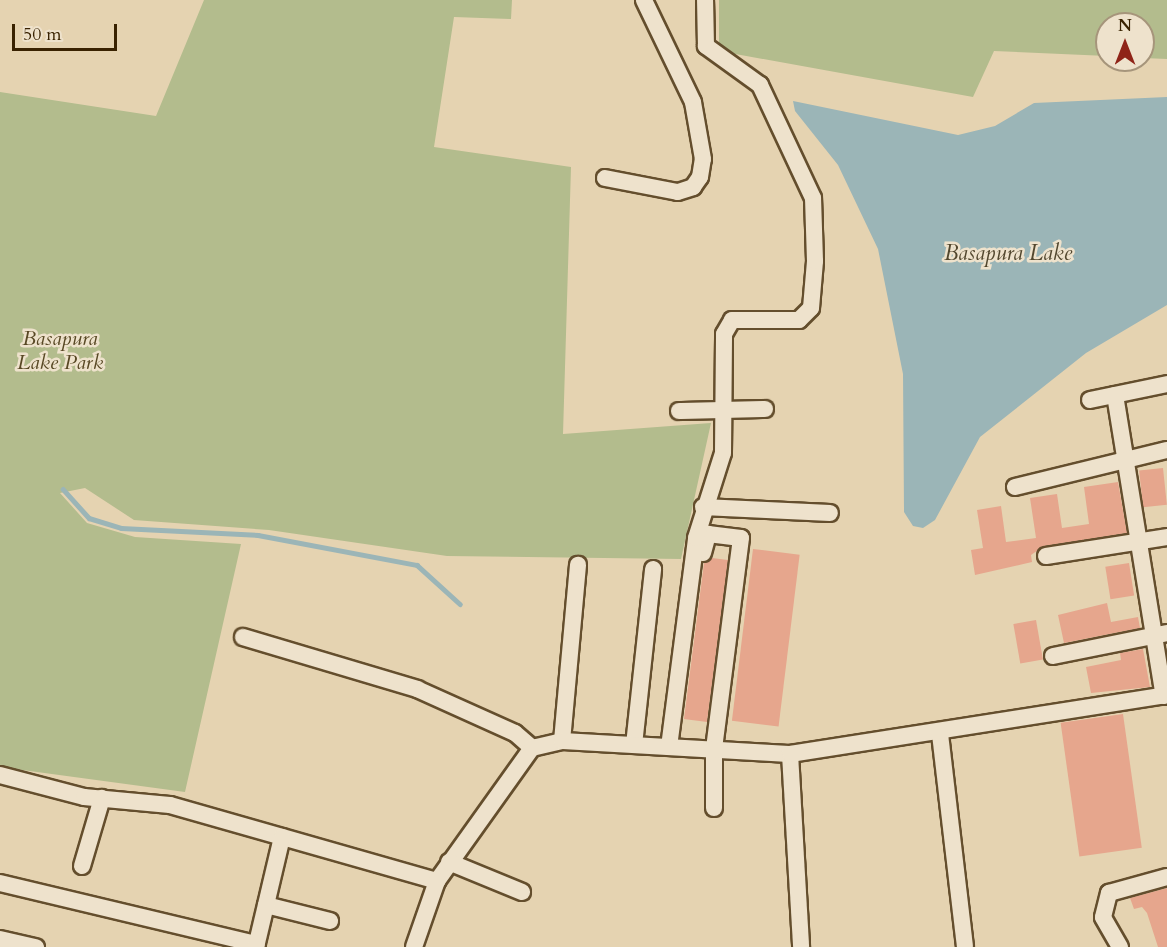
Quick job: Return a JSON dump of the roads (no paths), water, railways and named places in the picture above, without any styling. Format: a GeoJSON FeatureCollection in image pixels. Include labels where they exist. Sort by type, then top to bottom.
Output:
{"type":"FeatureCollection","features":[{"type":"Feature","properties":{"kind":"street"},"geometry":{"type":"LineString","coordinates":[[605,178],[678,192],[693,187],[700,177],[703,159],[693,102],[644,0]]}},
{"type":"Feature","properties":{"kind":"street"},"geometry":{"type":"LineString","coordinates":[[673,747],[702,507],[723,453],[724,334],[732,321],[799,321],[812,308],[813,198],[760,85],[706,46],[705,0]]}},
{"type":"Feature","properties":{"kind":"street"},"geometry":{"type":"LineString","coordinates":[[1090,400],[1167,384]]}},
{"type":"Feature","properties":{"kind":"street"},"geometry":{"type":"LineString","coordinates":[[414,947],[437,881],[449,861],[532,748],[562,741],[790,754],[940,734],[1165,695],[1160,635],[1138,542],[1115,395]]}},
{"type":"Feature","properties":{"kind":"street"},"geometry":{"type":"LineString","coordinates":[[679,411],[765,409]]}},
{"type":"Feature","properties":{"kind":"street"},"geometry":{"type":"LineString","coordinates":[[1015,487],[1167,450]]}},
{"type":"Feature","properties":{"kind":"street"},"geometry":{"type":"LineString","coordinates":[[702,507],[830,513]]}},
{"type":"Feature","properties":{"kind":"street"},"geometry":{"type":"LineString","coordinates":[[673,747],[705,536],[711,533],[738,536],[741,541],[714,749],[714,808]]}},
{"type":"Feature","properties":{"kind":"street"},"geometry":{"type":"LineString","coordinates":[[1046,556],[1167,537]]}},
{"type":"Feature","properties":{"kind":"street"},"geometry":{"type":"LineString","coordinates":[[562,741],[579,565]]}},
{"type":"Feature","properties":{"kind":"street"},"geometry":{"type":"LineString","coordinates":[[634,745],[653,569]]}},
{"type":"Feature","properties":{"kind":"street"},"geometry":{"type":"LineString","coordinates":[[1053,656],[1160,635]]}},
{"type":"Feature","properties":{"kind":"street"},"geometry":{"type":"LineString","coordinates":[[243,637],[417,688],[515,733],[532,748]]}},
{"type":"Feature","properties":{"kind":"street"},"geometry":{"type":"LineString","coordinates":[[940,734],[965,947]]}},
{"type":"Feature","properties":{"kind":"street"},"geometry":{"type":"LineString","coordinates":[[790,754],[801,947]]}},
{"type":"Feature","properties":{"kind":"street"},"geometry":{"type":"LineString","coordinates":[[0,775],[102,798],[170,805],[437,881]]}},
{"type":"Feature","properties":{"kind":"street"},"geometry":{"type":"LineString","coordinates":[[82,866],[102,798]]}},
{"type":"Feature","properties":{"kind":"street"},"geometry":{"type":"LineString","coordinates":[[0,883],[257,945],[282,837]]}},
{"type":"Feature","properties":{"kind":"street"},"geometry":{"type":"LineString","coordinates":[[449,861],[522,892]]}},
{"type":"Feature","properties":{"kind":"street"},"geometry":{"type":"LineString","coordinates":[[1120,947],[1103,917],[1109,893],[1167,877]]}},
{"type":"Feature","properties":{"kind":"street"},"geometry":{"type":"LineString","coordinates":[[266,905],[330,921]]}},
{"type":"Feature","properties":{"kind":"street"},"geometry":{"type":"LineString","coordinates":[[0,939],[36,947]]}},
{"type":"Feature","properties":{"kind":"water","name":"Basapura Lake"},"geometry":{"type":"Polygon","coordinates":[[[1167,97],[1167,305],[1086,353],[980,437],[935,520],[923,528],[913,526],[904,512],[903,374],[878,249],[838,165],[795,111],[793,101],[958,135],[995,126],[1034,103],[1167,97]]]}},
{"type":"Feature","properties":{"kind":"waterway"},"geometry":{"type":"LineString","coordinates":[[63,489],[89,518],[121,528],[258,535],[417,565],[460,604]]}},
{"type":"Feature","properties":{"kind":"park label","name":"Basapura Lake Park"},"geometry":{"type":"Point","coordinates":[60,351]}}]}
